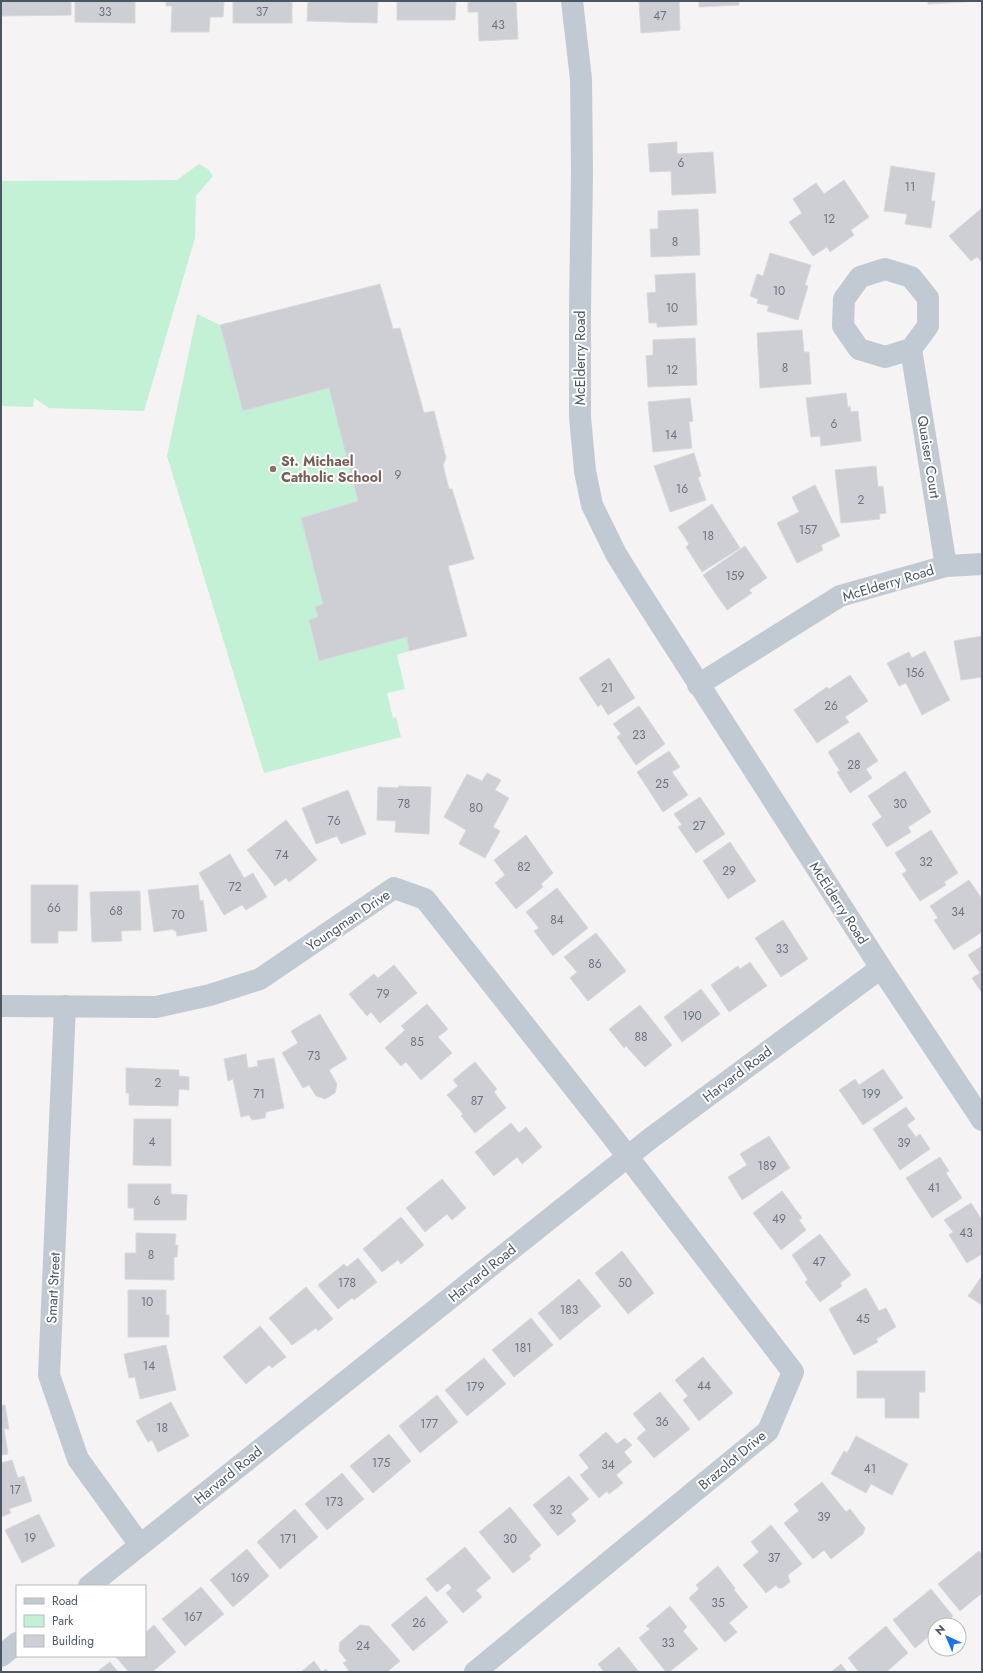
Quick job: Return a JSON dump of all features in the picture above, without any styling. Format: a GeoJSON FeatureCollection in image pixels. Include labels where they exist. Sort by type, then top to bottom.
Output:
{"type":"FeatureCollection","features":[{"type":"Feature","properties":{"kind":"street","name":"McElderry Road"},"geometry":{"type":"LineString","coordinates":[[572,1],[581,79],[582,172],[580,418],[585,471],[592,505],[616,554],[698,685],[881,968],[982,1120]]}},
{"type":"Feature","properties":{"kind":"street","name":"Quaiser Court"},"geometry":{"type":"LineString","coordinates":[[911,349],[946,566]]}},
{"type":"Feature","properties":{"kind":"street","name":"McElderry Road"},"geometry":{"type":"LineString","coordinates":[[698,685],[840,596],[946,566],[982,564]]}},
{"type":"Feature","properties":{"kind":"street","name":"Youngman Drive"},"geometry":{"type":"LineString","coordinates":[[1,1006],[156,1007],[210,995],[260,979],[394,888],[425,899],[627,1157]]}},
{"type":"Feature","properties":{"kind":"street","name":"Harvard Road"},"geometry":{"type":"LineString","coordinates":[[90,1585],[627,1157],[854,986],[881,968]]}},
{"type":"Feature","properties":{"kind":"street","name":"Smart Street"},"geometry":{"type":"LineString","coordinates":[[65,1006],[49,1376],[78,1459],[140,1545]]}},
{"type":"Feature","properties":{"kind":"street","name":"Brazolot Drive"},"geometry":{"type":"LineString","coordinates":[[475,1672],[768,1431],[793,1372],[627,1157]]}},
{"type":"Feature","properties":{"kind":"street"},"geometry":{"type":"LineString","coordinates":[[1,1656],[16,1644]]}},
{"type":"Feature","properties":{"kind":"green space"},"geometry":{"type":"Polygon","coordinates":[[[199,164],[208,169],[213,176],[196,196],[195,238],[144,411],[49,408],[34,398],[33,407],[1,406],[1,181],[177,180],[199,164]]]}},
{"type":"Feature","properties":{"kind":"green space"},"geometry":{"type":"Polygon","coordinates":[[[197,314],[220,325],[243,411],[329,388],[358,501],[301,518],[323,604],[315,607],[318,617],[309,621],[319,661],[407,637],[409,651],[397,655],[405,689],[387,693],[393,718],[396,717],[401,737],[264,773],[167,456],[197,314]]]}},
{"type":"Feature","properties":{"kind":"building"},"geometry":{"type":"Polygon","coordinates":[[[1,1],[71,1],[71,15],[1,16],[1,1]]]}},
{"type":"Feature","properties":{"kind":"building"},"geometry":{"type":"Polygon","coordinates":[[[75,1],[135,1],[135,23],[75,22],[75,1]]]}},
{"type":"Feature","properties":{"kind":"building"},"geometry":{"type":"Polygon","coordinates":[[[166,1],[224,1],[223,17],[210,17],[209,32],[171,32],[172,6],[166,6],[166,1]]]}},
{"type":"Feature","properties":{"kind":"building"},"geometry":{"type":"Polygon","coordinates":[[[233,1],[292,1],[292,23],[233,23],[233,1]]]}},
{"type":"Feature","properties":{"kind":"building"},"geometry":{"type":"Polygon","coordinates":[[[308,1],[378,1],[377,23],[307,21],[308,1]]]}},
{"type":"Feature","properties":{"kind":"building"},"geometry":{"type":"Polygon","coordinates":[[[397,1],[456,1],[455,20],[397,20],[397,1]]]}},
{"type":"Feature","properties":{"kind":"building"},"geometry":{"type":"Polygon","coordinates":[[[468,1],[516,1],[518,39],[479,41],[478,12],[468,12],[468,1]]]}},
{"type":"Feature","properties":{"kind":"building"},"geometry":{"type":"Polygon","coordinates":[[[639,1],[679,1],[680,30],[641,33],[639,1]]]}},
{"type":"Feature","properties":{"kind":"building"},"geometry":{"type":"Polygon","coordinates":[[[699,1],[739,1],[739,5],[699,7],[699,1]]]}},
{"type":"Feature","properties":{"kind":"building"},"geometry":{"type":"Polygon","coordinates":[[[928,1],[980,1],[928,4],[928,1]]]}},
{"type":"Feature","properties":{"kind":"building"},"geometry":{"type":"Polygon","coordinates":[[[677,142],[677,154],[713,152],[716,193],[672,195],[671,171],[650,172],[648,144],[677,142]]]}},
{"type":"Feature","properties":{"kind":"building"},"geometry":{"type":"Polygon","coordinates":[[[891,166],[935,173],[931,201],[935,201],[931,228],[905,224],[907,214],[884,211],[891,166]]]}},
{"type":"Feature","properties":{"kind":"building"},"geometry":{"type":"Polygon","coordinates":[[[844,180],[869,217],[851,230],[854,235],[830,252],[827,247],[813,256],[789,222],[802,213],[793,199],[816,183],[824,194],[844,180]]]}},
{"type":"Feature","properties":{"kind":"building"},"geometry":{"type":"Polygon","coordinates":[[[982,208],[982,262],[977,257],[971,261],[949,236],[982,208]]]}},
{"type":"Feature","properties":{"kind":"building"},"geometry":{"type":"Polygon","coordinates":[[[698,209],[700,255],[651,257],[650,229],[658,229],[658,211],[698,209]]]}},
{"type":"Feature","properties":{"kind":"building"},"geometry":{"type":"Polygon","coordinates":[[[770,253],[811,265],[805,285],[808,286],[798,320],[767,311],[769,306],[757,303],[758,299],[750,296],[757,274],[763,276],[770,253]]]}},
{"type":"Feature","properties":{"kind":"building"},"geometry":{"type":"Polygon","coordinates":[[[695,273],[697,325],[657,327],[657,323],[649,323],[647,293],[656,292],[655,275],[695,273]]]}},
{"type":"Feature","properties":{"kind":"building","name":"St. Michael Catholic School"},"geometry":{"type":"Polygon","coordinates":[[[380,284],[393,329],[400,328],[424,413],[434,411],[446,458],[443,465],[449,489],[452,489],[474,559],[448,566],[467,636],[409,651],[407,637],[319,661],[309,620],[318,617],[315,607],[323,604],[301,518],[358,501],[329,388],[243,411],[220,325],[380,284]]]}},
{"type":"Feature","properties":{"kind":"building"},"geometry":{"type":"Polygon","coordinates":[[[802,330],[804,352],[809,352],[811,384],[760,388],[757,333],[802,330]]]}},
{"type":"Feature","properties":{"kind":"building"},"geometry":{"type":"Polygon","coordinates":[[[695,338],[697,385],[648,387],[646,356],[653,355],[653,340],[695,338]]]}},
{"type":"Feature","properties":{"kind":"building"},"geometry":{"type":"Polygon","coordinates":[[[846,393],[848,408],[850,406],[851,412],[858,411],[861,441],[821,446],[820,436],[811,437],[806,398],[846,393]]]}},
{"type":"Feature","properties":{"kind":"building"},"geometry":{"type":"Polygon","coordinates":[[[690,398],[693,421],[689,422],[692,448],[653,452],[648,402],[690,398]]]}},
{"type":"Feature","properties":{"kind":"building"},"geometry":{"type":"Polygon","coordinates":[[[694,453],[701,476],[698,477],[706,500],[670,512],[654,466],[694,453]]]}},
{"type":"Feature","properties":{"kind":"building"},"geometry":{"type":"Polygon","coordinates":[[[876,466],[878,487],[883,486],[886,513],[879,514],[880,519],[841,523],[835,470],[876,466]]]}},
{"type":"Feature","properties":{"kind":"building"},"geometry":{"type":"Polygon","coordinates":[[[815,485],[840,536],[821,545],[823,550],[797,563],[777,523],[799,512],[792,497],[815,485]]]}},
{"type":"Feature","properties":{"kind":"building"},"geometry":{"type":"Polygon","coordinates":[[[712,504],[740,548],[702,572],[686,547],[689,544],[678,527],[712,504]]]}},
{"type":"Feature","properties":{"kind":"building"},"geometry":{"type":"Polygon","coordinates":[[[745,546],[767,578],[749,590],[752,593],[727,610],[703,575],[745,546]]]}},
{"type":"Feature","properties":{"kind":"building"},"geometry":{"type":"Polygon","coordinates":[[[982,636],[982,677],[961,680],[954,641],[982,636]]]}},
{"type":"Feature","properties":{"kind":"building"},"geometry":{"type":"Polygon","coordinates":[[[925,651],[950,700],[922,715],[906,683],[899,686],[887,663],[909,652],[912,658],[925,651]]]}},
{"type":"Feature","properties":{"kind":"building"},"geometry":{"type":"Polygon","coordinates":[[[609,658],[635,698],[608,715],[601,704],[598,707],[579,678],[609,658]]]}},
{"type":"Feature","properties":{"kind":"building"},"geometry":{"type":"Polygon","coordinates":[[[850,675],[868,701],[845,717],[849,722],[817,743],[794,710],[827,687],[829,689],[850,675]]]}},
{"type":"Feature","properties":{"kind":"building"},"geometry":{"type":"Polygon","coordinates":[[[639,706],[665,744],[636,765],[617,737],[621,734],[613,724],[639,706]]]}},
{"type":"Feature","properties":{"kind":"building"},"geometry":{"type":"Polygon","coordinates":[[[859,732],[878,761],[866,769],[872,778],[850,793],[837,772],[840,771],[828,752],[859,732]]]}},
{"type":"Feature","properties":{"kind":"building"},"geometry":{"type":"Polygon","coordinates":[[[669,751],[680,767],[672,772],[688,795],[663,812],[637,772],[669,751]]]}},
{"type":"Feature","properties":{"kind":"building"},"geometry":{"type":"Polygon","coordinates":[[[905,771],[931,812],[908,827],[911,832],[887,847],[872,824],[882,817],[868,796],[905,771]]]}},
{"type":"Feature","properties":{"kind":"building"},"geometry":{"type":"Polygon","coordinates":[[[487,773],[501,780],[495,790],[509,798],[493,827],[500,831],[485,858],[459,844],[466,830],[444,817],[467,774],[482,781],[487,773]]]}},
{"type":"Feature","properties":{"kind":"building"},"geometry":{"type":"Polygon","coordinates":[[[399,786],[431,787],[429,834],[395,832],[396,821],[377,820],[378,787],[398,788],[399,786]]]}},
{"type":"Feature","properties":{"kind":"building"},"geometry":{"type":"Polygon","coordinates":[[[348,790],[366,834],[341,844],[337,836],[316,844],[302,808],[348,790]]]}},
{"type":"Feature","properties":{"kind":"building"},"geometry":{"type":"Polygon","coordinates":[[[700,797],[725,834],[696,853],[678,827],[682,825],[674,814],[700,797]]]}},
{"type":"Feature","properties":{"kind":"building"},"geometry":{"type":"Polygon","coordinates":[[[286,820],[317,860],[289,882],[286,878],[275,886],[247,850],[286,820]]]}},
{"type":"Feature","properties":{"kind":"building"},"geometry":{"type":"Polygon","coordinates":[[[931,830],[958,873],[944,882],[946,885],[920,901],[902,874],[907,871],[895,853],[931,830]]]}},
{"type":"Feature","properties":{"kind":"building"},"geometry":{"type":"Polygon","coordinates":[[[526,835],[553,873],[541,884],[543,887],[516,909],[495,883],[505,875],[494,860],[526,835]]]}},
{"type":"Feature","properties":{"kind":"building"},"geometry":{"type":"Polygon","coordinates":[[[730,842],[756,881],[728,899],[703,861],[730,842]]]}},
{"type":"Feature","properties":{"kind":"building"},"geometry":{"type":"Polygon","coordinates":[[[230,854],[244,878],[253,873],[267,897],[246,910],[242,905],[224,915],[199,873],[230,854]]]}},
{"type":"Feature","properties":{"kind":"building"},"geometry":{"type":"Polygon","coordinates":[[[969,880],[982,899],[982,932],[954,950],[934,920],[938,918],[930,906],[969,880]]]}},
{"type":"Feature","properties":{"kind":"building"},"geometry":{"type":"Polygon","coordinates":[[[31,885],[78,885],[77,931],[58,931],[58,943],[31,943],[31,885]]]}},
{"type":"Feature","properties":{"kind":"building"},"geometry":{"type":"Polygon","coordinates":[[[198,885],[200,901],[203,900],[207,931],[177,936],[176,931],[173,929],[154,932],[148,890],[198,885]]]}},
{"type":"Feature","properties":{"kind":"building"},"geometry":{"type":"Polygon","coordinates":[[[557,888],[588,928],[553,956],[534,931],[539,928],[526,912],[557,888]]]}},
{"type":"Feature","properties":{"kind":"building"},"geometry":{"type":"Polygon","coordinates":[[[140,891],[141,930],[121,931],[122,941],[92,942],[90,892],[140,891]]]}},
{"type":"Feature","properties":{"kind":"building"},"geometry":{"type":"Polygon","coordinates":[[[783,920],[808,959],[781,977],[755,938],[783,920]]]}},
{"type":"Feature","properties":{"kind":"building"},"geometry":{"type":"Polygon","coordinates":[[[596,933],[626,971],[588,1001],[570,978],[577,972],[564,957],[596,933]]]}},
{"type":"Feature","properties":{"kind":"building"},"geometry":{"type":"Polygon","coordinates":[[[982,946],[982,993],[972,978],[980,973],[968,955],[982,946]]]}},
{"type":"Feature","properties":{"kind":"building"},"geometry":{"type":"Polygon","coordinates":[[[750,962],[767,986],[729,1012],[711,985],[738,966],[740,969],[750,962]]]}},
{"type":"Feature","properties":{"kind":"building"},"geometry":{"type":"Polygon","coordinates":[[[394,965],[417,993],[380,1023],[371,1012],[367,1016],[349,994],[374,974],[378,978],[394,965]]]}},
{"type":"Feature","properties":{"kind":"building"},"geometry":{"type":"Polygon","coordinates":[[[701,989],[720,1014],[682,1042],[664,1017],[701,989]]]}},
{"type":"Feature","properties":{"kind":"building"},"geometry":{"type":"Polygon","coordinates":[[[427,1004],[448,1029],[438,1037],[452,1053],[421,1080],[406,1062],[401,1066],[385,1048],[405,1030],[401,1026],[427,1004]]]}},
{"type":"Feature","properties":{"kind":"building"},"geometry":{"type":"Polygon","coordinates":[[[640,1005],[672,1045],[645,1067],[626,1046],[624,1048],[609,1029],[640,1005]]]}},
{"type":"Feature","properties":{"kind":"building"},"geometry":{"type":"Polygon","coordinates":[[[320,1014],[347,1059],[329,1070],[337,1084],[335,1093],[325,1099],[316,1096],[309,1085],[303,1088],[282,1053],[298,1043],[291,1031],[320,1014]]]}},
{"type":"Feature","properties":{"kind":"building"},"geometry":{"type":"Polygon","coordinates":[[[246,1054],[248,1068],[258,1066],[257,1061],[274,1058],[284,1108],[266,1112],[265,1118],[252,1120],[249,1115],[241,1117],[233,1079],[228,1081],[224,1059],[246,1054]]]}},
{"type":"Feature","properties":{"kind":"building"},"geometry":{"type":"Polygon","coordinates":[[[475,1062],[497,1089],[494,1092],[506,1108],[475,1133],[461,1116],[463,1114],[447,1095],[458,1086],[453,1080],[475,1062]]]}},
{"type":"Feature","properties":{"kind":"building"},"geometry":{"type":"Polygon","coordinates":[[[126,1068],[179,1070],[179,1076],[189,1077],[189,1090],[179,1089],[178,1106],[129,1105],[129,1093],[126,1093],[126,1068]]]}},
{"type":"Feature","properties":{"kind":"building"},"geometry":{"type":"Polygon","coordinates":[[[883,1069],[903,1098],[863,1125],[839,1090],[855,1079],[859,1085],[883,1069]]]}},
{"type":"Feature","properties":{"kind":"building"},"geometry":{"type":"Polygon","coordinates":[[[906,1107],[915,1119],[907,1125],[916,1137],[920,1134],[930,1149],[900,1170],[873,1129],[906,1107]]]}},
{"type":"Feature","properties":{"kind":"building"},"geometry":{"type":"Polygon","coordinates":[[[134,1119],[171,1119],[171,1166],[133,1165],[134,1119]]]}},
{"type":"Feature","properties":{"kind":"building"},"geometry":{"type":"Polygon","coordinates":[[[511,1123],[519,1133],[526,1127],[542,1147],[522,1164],[517,1157],[494,1176],[475,1152],[511,1123]]]}},
{"type":"Feature","properties":{"kind":"building"},"geometry":{"type":"Polygon","coordinates":[[[769,1136],[790,1168],[742,1200],[728,1177],[747,1165],[740,1154],[769,1136]]]}},
{"type":"Feature","properties":{"kind":"building"},"geometry":{"type":"Polygon","coordinates":[[[940,1157],[949,1171],[946,1173],[962,1198],[932,1218],[906,1178],[940,1157]]]}},
{"type":"Feature","properties":{"kind":"building"},"geometry":{"type":"Polygon","coordinates":[[[442,1179],[466,1208],[452,1220],[447,1214],[425,1232],[406,1208],[442,1179]]]}},
{"type":"Feature","properties":{"kind":"building"},"geometry":{"type":"Polygon","coordinates":[[[128,1184],[171,1184],[171,1194],[187,1195],[186,1220],[134,1220],[134,1208],[128,1208],[128,1184]]]}},
{"type":"Feature","properties":{"kind":"building"},"geometry":{"type":"Polygon","coordinates":[[[782,1191],[802,1218],[799,1220],[806,1230],[781,1250],[753,1213],[782,1191]]]}},
{"type":"Feature","properties":{"kind":"building"},"geometry":{"type":"Polygon","coordinates":[[[971,1203],[982,1220],[982,1254],[967,1263],[949,1235],[953,1232],[944,1220],[971,1203]]]}},
{"type":"Feature","properties":{"kind":"building"},"geometry":{"type":"Polygon","coordinates":[[[401,1217],[424,1245],[401,1264],[398,1260],[382,1272],[363,1249],[401,1217]]]}},
{"type":"Feature","properties":{"kind":"building"},"geometry":{"type":"Polygon","coordinates":[[[136,1233],[176,1234],[175,1245],[178,1245],[177,1257],[174,1257],[174,1280],[125,1279],[125,1253],[136,1253],[136,1233]]]}},
{"type":"Feature","properties":{"kind":"building"},"geometry":{"type":"Polygon","coordinates":[[[820,1234],[851,1275],[840,1283],[842,1286],[820,1302],[805,1282],[808,1280],[792,1255],[820,1234]]]}},
{"type":"Feature","properties":{"kind":"building"},"geometry":{"type":"Polygon","coordinates":[[[622,1251],[654,1293],[628,1314],[595,1273],[622,1251]]]}},
{"type":"Feature","properties":{"kind":"building"},"geometry":{"type":"Polygon","coordinates":[[[358,1258],[377,1282],[354,1300],[352,1298],[338,1309],[318,1285],[344,1264],[347,1267],[358,1258]]]}},
{"type":"Feature","properties":{"kind":"building"},"geometry":{"type":"Polygon","coordinates":[[[982,1276],[982,1305],[968,1296],[982,1276]]]}},
{"type":"Feature","properties":{"kind":"building"},"geometry":{"type":"Polygon","coordinates":[[[579,1279],[601,1306],[560,1340],[538,1313],[579,1279]]]}},
{"type":"Feature","properties":{"kind":"building"},"geometry":{"type":"Polygon","coordinates":[[[306,1287],[333,1319],[318,1331],[316,1328],[292,1345],[269,1318],[306,1287]]]}},
{"type":"Feature","properties":{"kind":"building"},"geometry":{"type":"Polygon","coordinates":[[[866,1288],[879,1311],[886,1308],[896,1327],[876,1339],[878,1342],[854,1355],[829,1309],[866,1288]]]}},
{"type":"Feature","properties":{"kind":"building"},"geometry":{"type":"Polygon","coordinates":[[[128,1290],[166,1290],[166,1315],[169,1315],[169,1337],[128,1337],[128,1290]]]}},
{"type":"Feature","properties":{"kind":"building"},"geometry":{"type":"Polygon","coordinates":[[[531,1318],[553,1345],[514,1377],[492,1350],[531,1318]]]}},
{"type":"Feature","properties":{"kind":"building"},"geometry":{"type":"Polygon","coordinates":[[[260,1326],[286,1357],[272,1368],[269,1365],[246,1384],[223,1357],[260,1326]]]}},
{"type":"Feature","properties":{"kind":"building"},"geometry":{"type":"Polygon","coordinates":[[[166,1345],[176,1390],[140,1399],[135,1377],[129,1378],[124,1354],[166,1345]]]}},
{"type":"Feature","properties":{"kind":"building"},"geometry":{"type":"Polygon","coordinates":[[[703,1357],[733,1393],[699,1421],[683,1400],[688,1396],[675,1380],[703,1357]]]}},
{"type":"Feature","properties":{"kind":"building"},"geometry":{"type":"Polygon","coordinates":[[[484,1358],[506,1384],[467,1416],[445,1390],[484,1358]]]}},
{"type":"Feature","properties":{"kind":"building"},"geometry":{"type":"Polygon","coordinates":[[[857,1371],[925,1371],[925,1392],[919,1392],[919,1418],[885,1418],[885,1398],[857,1398],[857,1371]]]}},
{"type":"Feature","properties":{"kind":"building"},"geometry":{"type":"Polygon","coordinates":[[[660,1392],[690,1429],[654,1458],[637,1438],[646,1430],[633,1414],[660,1392]]]}},
{"type":"Feature","properties":{"kind":"building"},"geometry":{"type":"Polygon","coordinates":[[[437,1395],[458,1422],[420,1453],[399,1426],[437,1395]]]}},
{"type":"Feature","properties":{"kind":"building"},"geometry":{"type":"Polygon","coordinates":[[[171,1402],[189,1436],[158,1452],[152,1440],[148,1442],[136,1421],[171,1402]]]}},
{"type":"Feature","properties":{"kind":"building"},"geometry":{"type":"Polygon","coordinates":[[[5,1405],[9,1429],[4,1429],[8,1454],[1,1455],[1,1406],[5,1405]]]}},
{"type":"Feature","properties":{"kind":"building"},"geometry":{"type":"Polygon","coordinates":[[[606,1432],[617,1444],[625,1438],[632,1445],[624,1452],[632,1462],[616,1475],[623,1483],[609,1494],[607,1491],[599,1498],[580,1475],[589,1468],[579,1455],[606,1432]]]}},
{"type":"Feature","properties":{"kind":"building"},"geometry":{"type":"Polygon","coordinates":[[[389,1434],[411,1461],[373,1493],[350,1466],[389,1434]]]}},
{"type":"Feature","properties":{"kind":"building"},"geometry":{"type":"Polygon","coordinates":[[[856,1436],[908,1464],[892,1495],[871,1484],[866,1493],[831,1474],[844,1451],[847,1453],[856,1436]]]}},
{"type":"Feature","properties":{"kind":"building"},"geometry":{"type":"Polygon","coordinates":[[[12,1460],[18,1478],[24,1476],[32,1501],[9,1509],[11,1513],[1,1517],[1,1463],[12,1460]]]}},
{"type":"Feature","properties":{"kind":"building"},"geometry":{"type":"Polygon","coordinates":[[[342,1473],[364,1499],[327,1530],[305,1504],[342,1473]]]}},
{"type":"Feature","properties":{"kind":"building"},"geometry":{"type":"Polygon","coordinates":[[[569,1476],[589,1499],[571,1514],[576,1521],[558,1536],[533,1505],[569,1476]]]}},
{"type":"Feature","properties":{"kind":"building"},"geometry":{"type":"Polygon","coordinates":[[[822,1482],[846,1512],[850,1509],[865,1528],[863,1534],[831,1559],[824,1550],[813,1559],[784,1523],[799,1511],[794,1504],[822,1482]]]}},
{"type":"Feature","properties":{"kind":"building"},"geometry":{"type":"Polygon","coordinates":[[[510,1507],[541,1545],[529,1556],[531,1559],[513,1573],[479,1532],[510,1507]]]}},
{"type":"Feature","properties":{"kind":"building"},"geometry":{"type":"Polygon","coordinates":[[[295,1509],[318,1537],[280,1569],[257,1542],[295,1509]]]}},
{"type":"Feature","properties":{"kind":"building"},"geometry":{"type":"Polygon","coordinates":[[[39,1514],[55,1546],[22,1563],[5,1530],[39,1514]]]}},
{"type":"Feature","properties":{"kind":"building"},"geometry":{"type":"Polygon","coordinates":[[[771,1525],[802,1564],[788,1575],[790,1582],[782,1588],[778,1588],[776,1585],[766,1593],[743,1565],[759,1552],[751,1542],[771,1525]]]}},
{"type":"Feature","properties":{"kind":"building"},"geometry":{"type":"Polygon","coordinates":[[[465,1547],[491,1578],[476,1590],[482,1597],[463,1613],[446,1593],[452,1588],[448,1583],[437,1592],[426,1579],[465,1547]]]}},
{"type":"Feature","properties":{"kind":"building"},"geometry":{"type":"Polygon","coordinates":[[[247,1549],[269,1576],[233,1607],[210,1580],[247,1549]]]}},
{"type":"Feature","properties":{"kind":"building"},"geometry":{"type":"Polygon","coordinates":[[[979,1551],[982,1555],[982,1593],[960,1611],[938,1584],[979,1551]]]}},
{"type":"Feature","properties":{"kind":"building"},"geometry":{"type":"Polygon","coordinates":[[[718,1566],[735,1588],[734,1590],[748,1607],[729,1623],[737,1632],[725,1642],[689,1598],[699,1589],[696,1585],[718,1566]]]}},
{"type":"Feature","properties":{"kind":"building"},"geometry":{"type":"Polygon","coordinates":[[[201,1587],[224,1614],[185,1646],[162,1619],[201,1587]]]}},
{"type":"Feature","properties":{"kind":"building"},"geometry":{"type":"Polygon","coordinates":[[[931,1589],[953,1616],[927,1617],[927,1638],[915,1648],[893,1620],[931,1589]]]}},
{"type":"Feature","properties":{"kind":"building"},"geometry":{"type":"Polygon","coordinates":[[[426,1596],[448,1622],[413,1651],[391,1625],[426,1596]]]}},
{"type":"Feature","properties":{"kind":"building"},"geometry":{"type":"Polygon","coordinates":[[[670,1606],[687,1627],[683,1631],[698,1649],[669,1672],[666,1672],[639,1638],[650,1629],[646,1626],[670,1606]]]}},
{"type":"Feature","properties":{"kind":"building"},"geometry":{"type":"Polygon","coordinates":[[[154,1625],[176,1652],[152,1672],[129,1672],[116,1657],[146,1657],[146,1632],[154,1625]]]}},
{"type":"Feature","properties":{"kind":"building"},"geometry":{"type":"Polygon","coordinates":[[[360,1625],[369,1626],[400,1661],[387,1672],[350,1672],[343,1663],[347,1661],[339,1651],[340,1642],[360,1625]]]}},
{"type":"Feature","properties":{"kind":"building"},"geometry":{"type":"Polygon","coordinates":[[[886,1626],[908,1653],[886,1672],[859,1672],[848,1658],[886,1626]]]}},
{"type":"Feature","properties":{"kind":"building"},"geometry":{"type":"Polygon","coordinates":[[[619,1647],[639,1672],[604,1672],[598,1664],[619,1647]]]}},
{"type":"Feature","properties":{"kind":"building"},"geometry":{"type":"Polygon","coordinates":[[[314,1661],[322,1672],[301,1672],[314,1661]]]}},
{"type":"Feature","properties":{"kind":"building"},"geometry":{"type":"Polygon","coordinates":[[[110,1662],[118,1672],[97,1672],[110,1662]]]}},
{"type":"Feature","properties":{"kind":"building"},"geometry":{"type":"Polygon","coordinates":[[[841,1664],[847,1672],[831,1672],[841,1664]]]}},
{"type":"Feature","properties":{"kind":"place","name":"St. Michael Catholic School"},"geometry":{"type":"Point","coordinates":[273,469]}}]}
